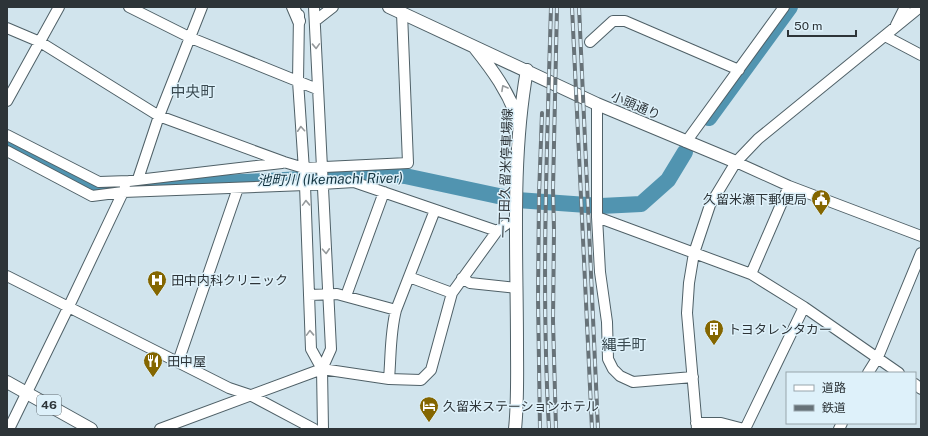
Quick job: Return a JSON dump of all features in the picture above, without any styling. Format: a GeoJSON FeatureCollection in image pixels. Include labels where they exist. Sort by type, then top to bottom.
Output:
{"type":"FeatureCollection","features":[{"type":"Feature","properties":{"kind":"main road"},"geometry":{"type":"LineString","coordinates":[[294,7],[299,21]]}},
{"type":"Feature","properties":{"kind":"main road"},"geometry":{"type":"LineString","coordinates":[[389,7],[527,70]]}},
{"type":"Feature","properties":{"kind":"main road"},"geometry":{"type":"LineString","coordinates":[[473,46],[498,78],[510,99],[519,124]]}},
{"type":"Feature","properties":{"kind":"main road","name":"小頭通り"},"geometry":{"type":"LineString","coordinates":[[527,70],[597,104],[736,162]]}},
{"type":"Feature","properties":{"kind":"main road","name":"一丁田久留米停車場線"},"geometry":{"type":"LineString","coordinates":[[515,429],[517,380],[516,218],[519,124],[527,70]]}},
{"type":"Feature","properties":{"kind":"main road","name":"46"},"geometry":{"type":"LineString","coordinates":[[7,382],[91,429]]}},
{"type":"Feature","properties":{"kind":"street"},"geometry":{"type":"LineString","coordinates":[[7,101],[59,7]]}},
{"type":"Feature","properties":{"kind":"street"},"geometry":{"type":"LineString","coordinates":[[130,7],[191,38],[318,89]]}},
{"type":"Feature","properties":{"kind":"street"},"geometry":{"type":"LineString","coordinates":[[9,429],[123,192],[134,180],[202,7]]}},
{"type":"Feature","properties":{"kind":"street"},"geometry":{"type":"LineString","coordinates":[[299,7],[298,81],[305,185],[311,349],[322,369]]}},
{"type":"Feature","properties":{"kind":"street"},"geometry":{"type":"LineString","coordinates":[[314,7],[331,349],[322,369],[323,429]]}},
{"type":"Feature","properties":{"kind":"street"},"geometry":{"type":"LineString","coordinates":[[315,21],[333,7]]}},
{"type":"Feature","properties":{"kind":"street"},"geometry":{"type":"LineString","coordinates":[[686,142],[784,7]]}},
{"type":"Feature","properties":{"kind":"street"},"geometry":{"type":"LineString","coordinates":[[894,28],[904,7]]}},
{"type":"Feature","properties":{"kind":"street"},"geometry":{"type":"LineString","coordinates":[[804,307],[744,429],[721,423],[696,426],[687,313],[688,283],[694,253],[710,205],[736,162],[758,139],[920,7]]}},
{"type":"Feature","properties":{"kind":"street"},"geometry":{"type":"LineString","coordinates":[[7,28],[40,42],[159,116],[284,162],[304,168],[322,168],[408,163],[402,13]]}},
{"type":"Feature","properties":{"kind":"street"},"geometry":{"type":"LineString","coordinates":[[590,42],[613,21],[625,21],[739,70]]}},
{"type":"Feature","properties":{"kind":"street"},"geometry":{"type":"LineString","coordinates":[[885,36],[921,55]]}},
{"type":"Feature","properties":{"kind":"street"},"geometry":{"type":"LineString","coordinates":[[597,104],[597,217],[600,272],[607,322],[608,359],[613,369],[620,376],[633,382],[693,377]]}},
{"type":"Feature","properties":{"kind":"street"},"geometry":{"type":"LineString","coordinates":[[7,136],[99,182],[134,180],[284,162]]}},
{"type":"Feature","properties":{"kind":"street"},"geometry":{"type":"LineString","coordinates":[[7,151],[92,196],[123,192],[354,182],[497,232]]}},
{"type":"Feature","properties":{"kind":"street"},"geometry":{"type":"LineString","coordinates":[[736,162],[789,186],[921,236]]}},
{"type":"Feature","properties":{"kind":"street"},"geometry":{"type":"LineString","coordinates":[[751,274],[789,186]]}},
{"type":"Feature","properties":{"kind":"street"},"geometry":{"type":"LineString","coordinates":[[178,362],[238,188]]}},
{"type":"Feature","properties":{"kind":"street"},"geometry":{"type":"LineString","coordinates":[[346,296],[384,192]]}},
{"type":"Feature","properties":{"kind":"street"},"geometry":{"type":"LineString","coordinates":[[389,379],[392,349],[392,326],[396,310],[435,210]]}},
{"type":"Feature","properties":{"kind":"street"},"geometry":{"type":"LineString","coordinates":[[597,217],[751,274],[804,307],[898,372]]}},
{"type":"Feature","properties":{"kind":"street"},"geometry":{"type":"LineString","coordinates":[[160,429],[322,369],[389,379],[421,380],[431,370],[452,292],[497,232],[516,218]]}},
{"type":"Feature","properties":{"kind":"street"},"geometry":{"type":"LineString","coordinates":[[869,372],[878,357],[921,253]]}},
{"type":"Feature","properties":{"kind":"street"},"geometry":{"type":"LineString","coordinates":[[7,276],[229,388],[250,395],[314,429]]}},
{"type":"Feature","properties":{"kind":"street"},"geometry":{"type":"LineString","coordinates":[[409,277],[452,292]]}},
{"type":"Feature","properties":{"kind":"street"},"geometry":{"type":"LineString","coordinates":[[462,278],[470,283],[517,288]]}},
{"type":"Feature","properties":{"kind":"street"},"geometry":{"type":"LineString","coordinates":[[309,295],[337,294],[396,310]]}},
{"type":"Feature","properties":{"kind":"waterway","name":"池町川 (Ikemachi River)"},"geometry":{"type":"LineString","coordinates":[[709,118],[790,7]]}},
{"type":"Feature","properties":{"kind":"waterway","name":"池町川 (Ikemachi River)"},"geometry":{"type":"LineString","coordinates":[[7,141],[90,186],[103,187],[267,181],[386,174],[405,176],[517,200],[601,206],[641,204],[668,180],[685,152]]}},
{"type":"Feature","properties":{"kind":"railway"},"geometry":{"type":"LineString","coordinates":[[549,429],[545,323],[545,271],[546,165],[551,7]]}},
{"type":"Feature","properties":{"kind":"railway"},"geometry":{"type":"LineString","coordinates":[[556,429],[553,321],[553,189],[557,7]]}},
{"type":"Feature","properties":{"kind":"railway"},"geometry":{"type":"LineString","coordinates":[[572,7],[592,429]]}},
{"type":"Feature","properties":{"kind":"railway"},"geometry":{"type":"LineString","coordinates":[[579,7],[598,429]]}},
{"type":"Feature","properties":{"kind":"railway"},"geometry":{"type":"LineString","coordinates":[[540,429],[538,298],[539,195],[542,113]]}},
{"type":"Feature","properties":{"kind":"place","name":"久留米瀬下郵便局"},"geometry":{"type":"Point","coordinates":[821,216]}},
{"type":"Feature","properties":{"kind":"place","name":"田中内科クリニック"},"geometry":{"type":"Point","coordinates":[157,297]}},
{"type":"Feature","properties":{"kind":"place","name":"トヨタレンタカー"},"geometry":{"type":"Point","coordinates":[714,346]}},
{"type":"Feature","properties":{"kind":"place","name":"田中屋"},"geometry":{"type":"Point","coordinates":[153,378]}},
{"type":"Feature","properties":{"kind":"place","name":"久留米ステーションホテル"},"geometry":{"type":"Point","coordinates":[429,423]}},
{"type":"Feature","properties":{"kind":"district","name":"中央町"},"geometry":{"type":"Point","coordinates":[193,92]}},
{"type":"Feature","properties":{"kind":"district","name":"縄手町"},"geometry":{"type":"Point","coordinates":[624,345]}}]}
